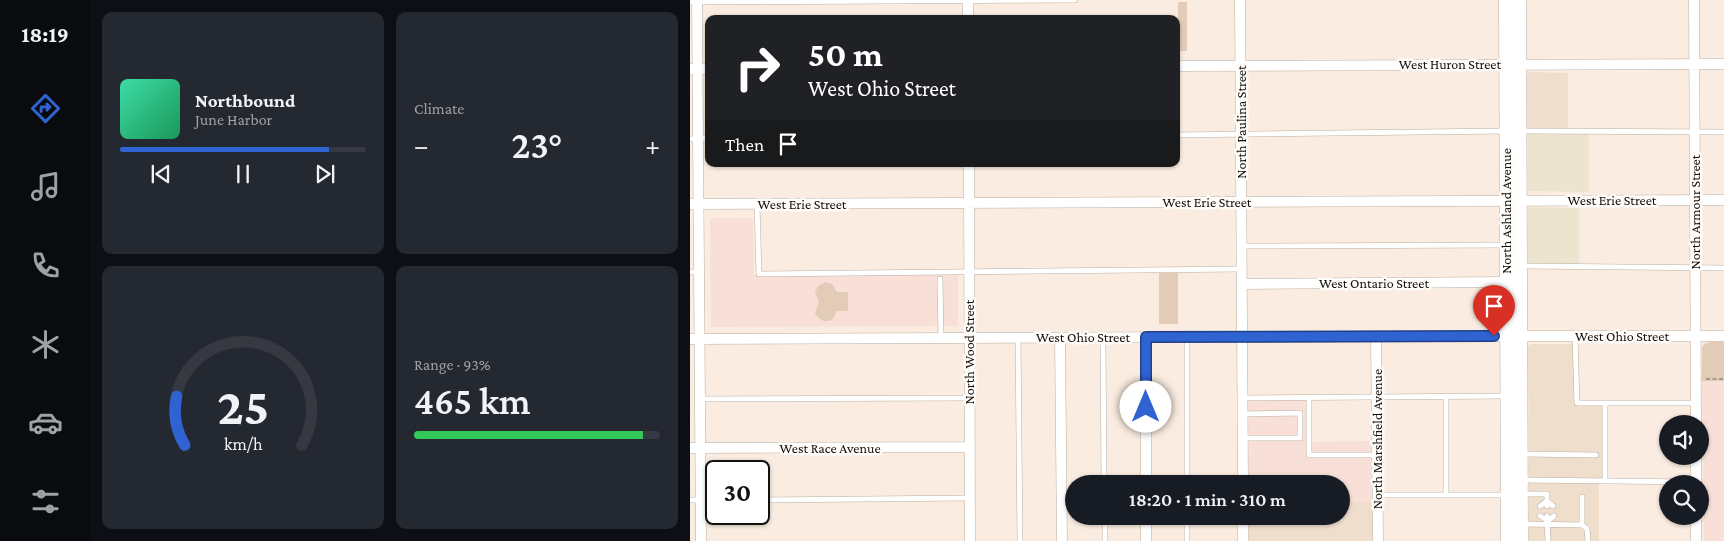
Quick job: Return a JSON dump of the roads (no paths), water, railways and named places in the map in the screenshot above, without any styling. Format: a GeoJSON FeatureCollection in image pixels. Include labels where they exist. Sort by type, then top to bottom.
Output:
{"type":"FeatureCollection","features":[{"type":"Feature","properties":{"kind":"main road","name":"North Ashland Avenue"},"geometry":{"type":"LineString","coordinates":[[1506,0],[1513,64]]}},
{"type":"Feature","properties":{"kind":"main road","name":"North Ashland Avenue"},"geometry":{"type":"LineString","coordinates":[[1519,0],[1513,64],[1513,201],[1520,266],[1507,396],[1521,524],[1521,541]]}},
{"type":"Feature","properties":{"kind":"main road","name":"North Ashland Avenue"},"geometry":{"type":"LineString","coordinates":[[1508,541],[1521,454],[1514,336],[1506,282],[1506,245],[1513,201]]}},
{"type":"Feature","properties":{"kind":"street"},"geometry":{"type":"LineString","coordinates":[[968,0],[968,15]]}},
{"type":"Feature","properties":{"kind":"street","name":"North Paulina Street"},"geometry":{"type":"LineString","coordinates":[[1240,0],[1243,475]]}},
{"type":"Feature","properties":{"kind":"street","name":"North Armour Street"},"geometry":{"type":"LineString","coordinates":[[1694,0],[1696,415]]}},
{"type":"Feature","properties":{"kind":"street"},"geometry":{"type":"LineString","coordinates":[[695,1],[699,69],[699,139],[694,204],[697,397],[695,500],[700,541]]}},
{"type":"Feature","properties":{"kind":"street","name":"West Huron Street"},"geometry":{"type":"LineString","coordinates":[[1180,66],[1724,64]]}},
{"type":"Feature","properties":{"kind":"street","name":"North Wood Street"},"geometry":{"type":"LineString","coordinates":[[968,167],[970,541]]}},
{"type":"Feature","properties":{"kind":"street","name":"West Erie Street"},"geometry":{"type":"LineString","coordinates":[[694,204],[1724,200]]}},
{"type":"Feature","properties":{"kind":"street","name":"West Ontario Street"},"geometry":{"type":"LineString","coordinates":[[1242,284],[1506,282]]}},
{"type":"Feature","properties":{"kind":"street","name":"North Marshfield Avenue"},"geometry":{"type":"LineString","coordinates":[[1376,336],[1378,541]]}},
{"type":"Feature","properties":{"kind":"street","name":"West Ohio Street"},"geometry":{"type":"LineString","coordinates":[[695,339],[1724,336]]}},
{"type":"Feature","properties":{"kind":"street"},"geometry":{"type":"LineString","coordinates":[[1146,337],[1146,475]]}},
{"type":"Feature","properties":{"kind":"street"},"geometry":{"type":"LineString","coordinates":[[1060,338],[1062,541]]}},
{"type":"Feature","properties":{"kind":"street","name":"West Race Avenue"},"geometry":{"type":"LineString","coordinates":[[695,448],[970,447]]}},
{"type":"Feature","properties":{"kind":"street"},"geometry":{"type":"LineString","coordinates":[[1146,525],[1146,541]]}},
{"type":"Feature","properties":{"kind":"street"},"geometry":{"type":"LineString","coordinates":[[1243,525],[1243,541]]}},
{"type":"Feature","properties":{"kind":"street"},"geometry":{"type":"LineString","coordinates":[[1696,525],[1696,541]]}},
{"type":"Feature","properties":{"kind":"lane"},"geometry":{"type":"LineString","coordinates":[[695,1],[1075,0]]}},
{"type":"Feature","properties":{"kind":"lane"},"geometry":{"type":"LineString","coordinates":[[1180,136],[1513,131],[1724,132]]}},
{"type":"Feature","properties":{"kind":"lane"},"geometry":{"type":"LineString","coordinates":[[757,204],[759,274],[1242,269]]}},
{"type":"Feature","properties":{"kind":"lane"},"geometry":{"type":"LineString","coordinates":[[1241,246],[1506,245]]}},
{"type":"Feature","properties":{"kind":"lane"},"geometry":{"type":"LineString","coordinates":[[1520,266],[1724,268]]}},
{"type":"Feature","properties":{"kind":"lane"},"geometry":{"type":"LineString","coordinates":[[940,279],[941,338]]}},
{"type":"Feature","properties":{"kind":"lane"},"geometry":{"type":"LineString","coordinates":[[1575,336],[1576,403],[1696,403]]}},
{"type":"Feature","properties":{"kind":"lane"},"geometry":{"type":"LineString","coordinates":[[1103,337],[1104,475]]}},
{"type":"Feature","properties":{"kind":"lane"},"geometry":{"type":"LineString","coordinates":[[1187,337],[1187,475]]}},
{"type":"Feature","properties":{"kind":"lane"},"geometry":{"type":"LineString","coordinates":[[1018,338],[1020,541]]}},
{"type":"Feature","properties":{"kind":"lane"},"geometry":{"type":"LineString","coordinates":[[1242,398],[1507,396]]}},
{"type":"Feature","properties":{"kind":"lane"},"geometry":{"type":"LineString","coordinates":[[697,397],[970,398]]}},
{"type":"Feature","properties":{"kind":"lane"},"geometry":{"type":"LineString","coordinates":[[1446,397],[1446,495]]}},
{"type":"Feature","properties":{"kind":"lane"},"geometry":{"type":"LineString","coordinates":[[1309,398],[1309,455],[1377,455]]}},
{"type":"Feature","properties":{"kind":"lane"},"geometry":{"type":"LineString","coordinates":[[1605,403],[1605,481]]}},
{"type":"Feature","properties":{"kind":"lane"},"geometry":{"type":"LineString","coordinates":[[1242,414],[1300,413],[1300,438],[1242,438]]}},
{"type":"Feature","properties":{"kind":"lane"},"geometry":{"type":"LineString","coordinates":[[1521,454],[1596,455]]}},
{"type":"Feature","properties":{"kind":"lane"},"geometry":{"type":"LineString","coordinates":[[1378,495],[1446,495],[1605,481],[1659,482]]}},
{"type":"Feature","properties":{"kind":"lane"},"geometry":{"type":"LineString","coordinates":[[1516,490],[1547,494],[1549,504],[1540,506]]}},
{"type":"Feature","properties":{"kind":"lane"},"geometry":{"type":"LineString","coordinates":[[1582,497],[1582,525]]}},
{"type":"Feature","properties":{"kind":"lane"},"geometry":{"type":"LineString","coordinates":[[770,500],[970,498]]}},
{"type":"Feature","properties":{"kind":"lane"},"geometry":{"type":"LineString","coordinates":[[1540,516],[1582,525],[1587,529],[1588,541]]}},
{"type":"Feature","properties":{"kind":"lane"},"geometry":{"type":"LineString","coordinates":[[1521,524],[1549,519]]}},
{"type":"Feature","properties":{"kind":"lane"},"geometry":{"type":"LineString","coordinates":[[1548,541],[1549,519]]}},
{"type":"Feature","properties":{"kind":"lane"},"geometry":{"type":"LineString","coordinates":[[1105,525],[1105,541]]}},
{"type":"Feature","properties":{"kind":"lane"},"geometry":{"type":"LineString","coordinates":[[1187,525],[1187,541]]}}]}
